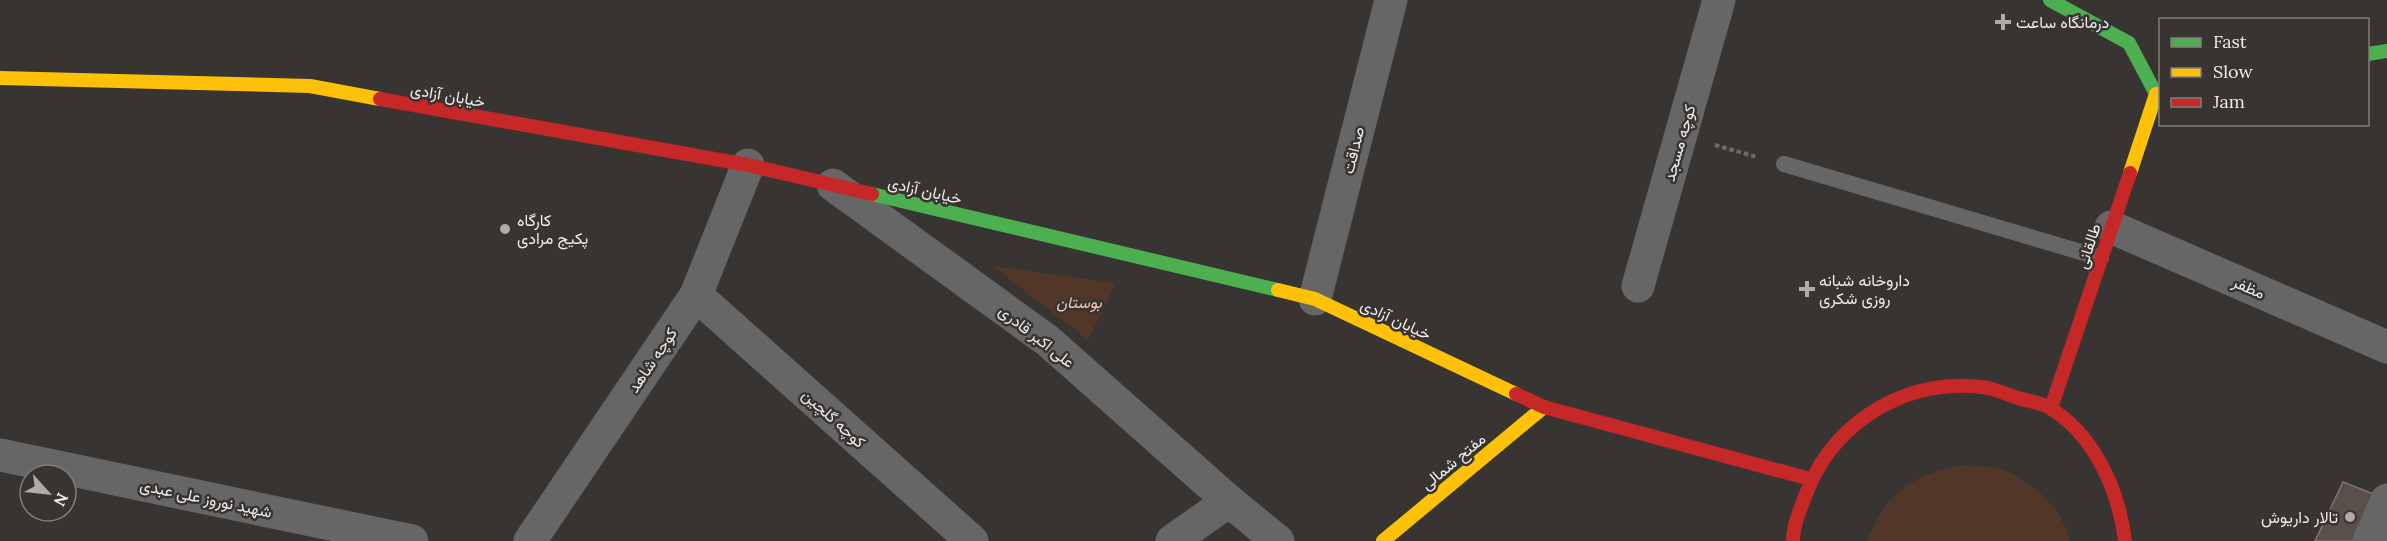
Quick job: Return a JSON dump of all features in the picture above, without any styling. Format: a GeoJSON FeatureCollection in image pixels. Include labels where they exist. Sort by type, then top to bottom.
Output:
{"type":"FeatureCollection","features":[{"type":"Feature","properties":{"kind":"main road"},"geometry":{"type":"LineString","coordinates":[[2050,0],[2128,43],[2158,93]]}},
{"type":"Feature","properties":{"kind":"main road"},"geometry":{"type":"LineString","coordinates":[[2369,54],[2387,51]]}},
{"type":"Feature","properties":{"kind":"main road","name":"خیابان آزادی"},"geometry":{"type":"LineString","coordinates":[[0,78],[310,86],[748,165],[1315,299],[1544,407],[1810,479]]}},
{"type":"Feature","properties":{"kind":"main road","name":"طالقانی"},"geometry":{"type":"LineString","coordinates":[[2051,408],[2158,93]]}},
{"type":"Feature","properties":{"kind":"main road"},"geometry":{"type":"LineString","coordinates":[[1793,541],[1793,533],[1810,479],[1840,436],[1883,404],[1934,388],[1986,388],[2051,408],[2077,433],[2106,472],[2124,519],[2125,541]]}},
{"type":"Feature","properties":{"kind":"main road","name":"مفتح شمالی"},"geometry":{"type":"LineString","coordinates":[[1383,541],[1544,407]]}},
{"type":"Feature","properties":{"kind":"street","name":"صداقت"},"geometry":{"type":"LineString","coordinates":[[1315,299],[1391,0]]}},
{"type":"Feature","properties":{"kind":"street","name":"کوچه مسجد"},"geometry":{"type":"LineString","coordinates":[[1638,286],[1719,0]]}},
{"type":"Feature","properties":{"kind":"street","name":"کوچه شاهد"},"geometry":{"type":"LineString","coordinates":[[530,541],[696,295],[748,165]]}},
{"type":"Feature","properties":{"kind":"street","name":"علی اکبر قادری"},"geometry":{"type":"LineString","coordinates":[[833,185],[1048,341],[1229,501],[1278,541]]}},
{"type":"Feature","properties":{"kind":"street","name":"مظفر"},"geometry":{"type":"LineString","coordinates":[[2111,227],[2387,347]]}},
{"type":"Feature","properties":{"kind":"street","name":"کوچه گلچین"},"geometry":{"type":"LineString","coordinates":[[696,295],[972,541]]}},
{"type":"Feature","properties":{"kind":"street","name":"شهید نوروز علی عبدی"},"geometry":{"type":"LineString","coordinates":[[0,455],[412,541]]}},
{"type":"Feature","properties":{"kind":"street"},"geometry":{"type":"LineString","coordinates":[[2370,541],[2387,500]]}},
{"type":"Feature","properties":{"kind":"street"},"geometry":{"type":"LineString","coordinates":[[1172,541],[1229,501]]}},
{"type":"Feature","properties":{"kind":"lane"},"geometry":{"type":"LineString","coordinates":[[1784,164],[2101,258]]}},
{"type":"Feature","properties":{"kind":"path"},"geometry":{"type":"LineString","coordinates":[[1682,135],[1784,164]]}},
{"type":"Feature","properties":{"kind":"green space","name":"بوستان"},"geometry":{"type":"Polygon","coordinates":[[[993,266],[1116,283],[1088,340],[993,266]]]}},
{"type":"Feature","properties":{"kind":"green space"},"geometry":{"type":"Polygon","coordinates":[[[1961,465],[1995,468],[2031,485],[2052,505],[2070,541],[1867,541],[1883,510],[1903,489],[1928,475],[1961,465]]]}},
{"type":"Feature","properties":{"kind":"building","name":"تالار داریوش"},"geometry":{"type":"Polygon","coordinates":[[[2343,482],[2381,497],[2366,536],[2352,541],[2315,541],[2343,482]]]}},
{"type":"Feature","properties":{"kind":"traffic: fast"},"geometry":{"type":"LineString","coordinates":[[2050,0],[2129,43],[2156,94]]}},
{"type":"Feature","properties":{"kind":"traffic: fast"},"geometry":{"type":"LineString","coordinates":[[2369,54],[2387,51]]}},
{"type":"Feature","properties":{"kind":"traffic: fast"},"geometry":{"type":"LineString","coordinates":[[872,194],[1278,290]]}},
{"type":"Feature","properties":{"kind":"traffic: slow"},"geometry":{"type":"LineString","coordinates":[[0,78],[310,86],[380,99]]}},
{"type":"Feature","properties":{"kind":"traffic: slow"},"geometry":{"type":"LineString","coordinates":[[2130,173],[2156,94]]}},
{"type":"Feature","properties":{"kind":"traffic: slow"},"geometry":{"type":"LineString","coordinates":[[1278,290],[1315,299],[1516,394]]}},
{"type":"Feature","properties":{"kind":"traffic: slow"},"geometry":{"type":"LineString","coordinates":[[1383,541],[1544,407]]}},
{"type":"Feature","properties":{"kind":"traffic: jam"},"geometry":{"type":"LineString","coordinates":[[380,99],[748,165],[872,194]]}},
{"type":"Feature","properties":{"kind":"traffic: jam"},"geometry":{"type":"LineString","coordinates":[[2051,408],[2130,173]]}},
{"type":"Feature","properties":{"kind":"traffic: jam"},"geometry":{"type":"LineString","coordinates":[[1793,541],[1794,528],[1801,508],[1821,464],[1837,442],[1857,423],[1880,407],[1905,396],[1932,388],[1960,386],[1988,388],[2048,407],[2079,432],[2091,448],[2110,483],[2122,522],[2125,541]]}},
{"type":"Feature","properties":{"kind":"traffic: jam"},"geometry":{"type":"LineString","coordinates":[[1516,394],[1544,407],[1810,479]]}},
{"type":"Feature","properties":{"kind":"place","name":"درمانگاه ساعت"},"geometry":{"type":"Point","coordinates":[2003,22]}},
{"type":"Feature","properties":{"kind":"place","name":"کارگاه پکیج مرادی"},"geometry":{"type":"Point","coordinates":[505,229]}},
{"type":"Feature","properties":{"kind":"place","name":"داروخانه شبانه روزی شکری"},"geometry":{"type":"Point","coordinates":[1807,289]}},
{"type":"Feature","properties":{"kind":"place","name":"تالار داریوش"},"geometry":{"type":"Point","coordinates":[2350,517]}}]}
